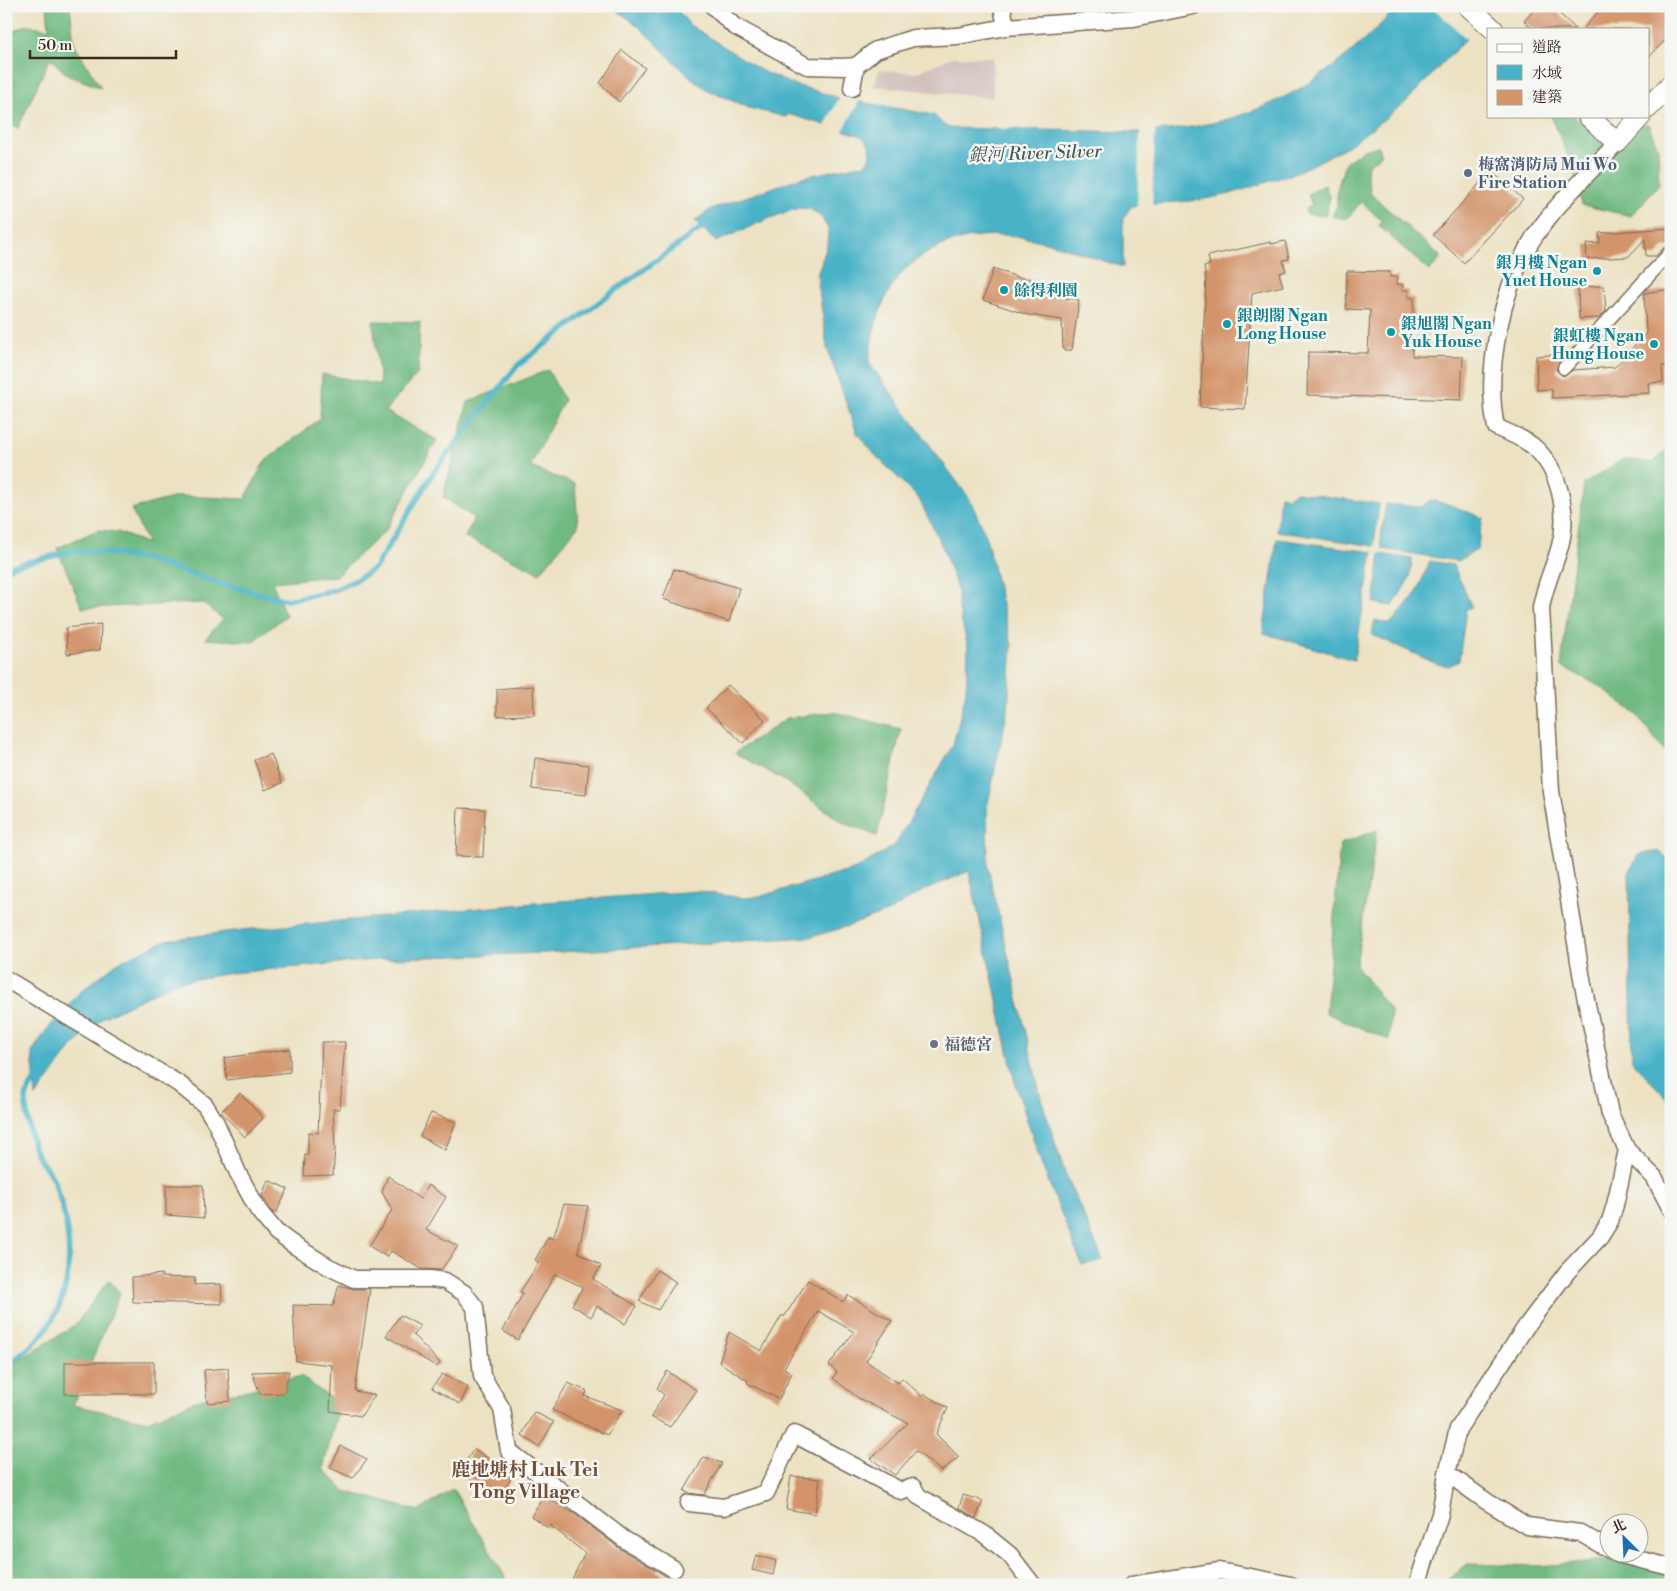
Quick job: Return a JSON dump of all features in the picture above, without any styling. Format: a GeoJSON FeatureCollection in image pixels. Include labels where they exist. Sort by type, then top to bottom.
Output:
{"type":"FeatureCollection","features":[{"type":"Feature","properties":{"kind":"street"},"geometry":{"type":"LineString","coordinates":[[713,6],[734,26],[807,66],[856,66],[876,50],[913,38],[958,36],[1006,28],[1193,6]]}},
{"type":"Feature","properties":{"kind":"street"},"geometry":{"type":"LineString","coordinates":[[1002,6],[1006,28]]}},
{"type":"Feature","properties":{"kind":"street"},"geometry":{"type":"LineString","coordinates":[[1468,6],[1491,28]]}},
{"type":"Feature","properties":{"kind":"street"},"geometry":{"type":"LineString","coordinates":[[852,88],[856,66]]}},
{"type":"Feature","properties":{"kind":"street"},"geometry":{"type":"LineString","coordinates":[[1590,118],[1616,143]]}},
{"type":"Feature","properties":{"kind":"street"},"geometry":{"type":"LineString","coordinates":[[1639,118],[1554,211],[1534,238],[1518,268],[1506,298],[1499,329],[1492,399],[1496,428],[1532,445],[1537,450],[1552,472],[1562,503],[1561,543],[1544,589],[1541,608],[1551,791],[1586,1004],[1610,1114],[1627,1150],[1654,1177],[1671,1209]]}},
{"type":"Feature","properties":{"kind":"street"},"geometry":{"type":"LineString","coordinates":[[1564,368],[1669,254]]}},
{"type":"Feature","properties":{"kind":"street"},"geometry":{"type":"LineString","coordinates":[[6,979],[179,1084],[205,1105],[216,1123],[238,1173],[258,1210],[276,1232],[329,1267],[354,1278],[430,1279],[445,1281],[464,1293],[475,1307],[482,1376],[502,1409],[509,1451],[624,1540],[674,1569]]}},
{"type":"Feature","properties":{"kind":"street"},"geometry":{"type":"LineString","coordinates":[[1417,1585],[1440,1514],[1447,1473],[1458,1428],[1528,1325],[1567,1272],[1600,1237],[1610,1221],[1627,1150]]}},
{"type":"Feature","properties":{"kind":"street"},"geometry":{"type":"LineString","coordinates":[[689,1503],[724,1507],[766,1493],[794,1434],[901,1491],[913,1487],[918,1496],[984,1534],[1010,1555],[1033,1585]]}},
{"type":"Feature","properties":{"kind":"street"},"geometry":{"type":"LineString","coordinates":[[1447,1473],[1527,1526],[1580,1533],[1600,1544]]}},
{"type":"Feature","properties":{"kind":"street"},"geometry":{"type":"LineString","coordinates":[[1650,1563],[1671,1566]]}},
{"type":"Feature","properties":{"kind":"street"},"geometry":{"type":"LineString","coordinates":[[1132,1585],[1219,1571],[1291,1585]]}},
{"type":"Feature","properties":{"kind":"shaded area"},"geometry":{"type":"Polygon","coordinates":[[[952,57],[993,57],[993,98],[874,86],[879,70],[916,73],[952,57]]]}},
{"type":"Feature","properties":{"kind":"green space"},"geometry":{"type":"Polygon","coordinates":[[[47,6],[70,6],[74,44],[101,88],[67,75],[50,58],[18,128],[6,126],[6,34],[27,25],[49,29],[47,6]]]}},
{"type":"Feature","properties":{"kind":"green space"},"geometry":{"type":"Polygon","coordinates":[[[1552,118],[1576,118],[1598,126],[1648,124],[1658,148],[1659,184],[1631,216],[1582,205],[1573,167],[1552,118]]]}},
{"type":"Feature","properties":{"kind":"green space"},"geometry":{"type":"Polygon","coordinates":[[[1378,146],[1381,155],[1368,165],[1367,174],[1371,194],[1442,258],[1429,271],[1378,225],[1382,221],[1361,202],[1347,219],[1332,216],[1337,206],[1337,190],[1345,163],[1361,151],[1378,146]]]}},
{"type":"Feature","properties":{"kind":"green space"},"geometry":{"type":"Polygon","coordinates":[[[1325,185],[1330,198],[1325,216],[1307,214],[1305,209],[1312,206],[1308,194],[1325,185]]]}},
{"type":"Feature","properties":{"kind":"green space"},"geometry":{"type":"Polygon","coordinates":[[[373,321],[420,322],[418,373],[385,411],[437,440],[386,530],[336,576],[272,582],[286,616],[252,642],[205,639],[223,619],[202,603],[82,608],[57,548],[98,530],[118,532],[148,544],[131,509],[180,496],[245,499],[264,462],[320,419],[322,374],[380,385],[373,321]]]}},
{"type":"Feature","properties":{"kind":"green space"},"geometry":{"type":"Polygon","coordinates":[[[548,370],[564,400],[530,467],[575,484],[578,526],[540,573],[465,537],[474,518],[443,497],[468,402],[548,370]]]}},
{"type":"Feature","properties":{"kind":"green space"},"geometry":{"type":"Polygon","coordinates":[[[1671,445],[1671,760],[1637,715],[1601,687],[1561,666],[1584,484],[1623,459],[1653,463],[1671,445]]]}},
{"type":"Feature","properties":{"kind":"green space"},"geometry":{"type":"Polygon","coordinates":[[[834,712],[901,729],[877,836],[842,822],[785,781],[735,753],[787,718],[834,712]]]}},
{"type":"Feature","properties":{"kind":"green space"},"geometry":{"type":"Polygon","coordinates":[[[1377,830],[1356,965],[1391,1012],[1389,1040],[1326,1013],[1340,844],[1377,830]]]}},
{"type":"Feature","properties":{"kind":"green space"},"geometry":{"type":"Polygon","coordinates":[[[109,1280],[120,1293],[73,1405],[148,1421],[202,1398],[240,1392],[301,1376],[339,1405],[323,1469],[345,1491],[419,1511],[453,1489],[510,1585],[6,1585],[6,1368],[75,1325],[109,1280]]]}},
{"type":"Feature","properties":{"kind":"green space"},"geometry":{"type":"Polygon","coordinates":[[[1600,1561],[1600,1564],[1650,1564],[1671,1571],[1671,1585],[1440,1585],[1469,1564],[1539,1566],[1600,1561]]]}},
{"type":"Feature","properties":{"kind":"water","name":"銀河 River Silver"},"geometry":{"type":"Polygon","coordinates":[[[611,6],[674,6],[690,25],[762,71],[789,83],[839,98],[934,115],[950,128],[1135,132],[1176,129],[1213,123],[1248,113],[1280,99],[1311,82],[1341,60],[1370,35],[1398,6],[1497,6],[1405,103],[1351,144],[1322,160],[1292,174],[1230,194],[1200,200],[1132,206],[1123,218],[1123,267],[1034,239],[1004,235],[968,238],[933,250],[918,259],[904,271],[893,285],[883,303],[876,322],[869,363],[969,498],[985,533],[1012,646],[1008,708],[987,808],[988,868],[1041,1098],[1065,1173],[1103,1260],[1082,1265],[1041,1163],[1015,1083],[969,871],[921,892],[892,910],[849,926],[811,937],[544,953],[398,958],[231,973],[174,983],[104,1017],[71,1048],[36,1097],[32,1052],[45,1032],[80,992],[117,963],[166,940],[242,930],[546,902],[698,891],[741,898],[758,897],[856,869],[895,845],[953,745],[966,692],[968,648],[958,606],[958,591],[942,546],[919,499],[876,456],[857,433],[827,348],[817,275],[827,246],[828,229],[822,218],[810,209],[799,208],[770,218],[716,242],[695,221],[711,209],[803,177],[865,164],[871,152],[869,144],[859,135],[788,114],[786,117],[749,108],[707,90],[689,76],[636,24],[611,6]]]}},
{"type":"Feature","properties":{"kind":"water"},"geometry":{"type":"Polygon","coordinates":[[[1296,492],[1379,504],[1374,546],[1277,531],[1280,495],[1287,497],[1296,492]]]}},
{"type":"Feature","properties":{"kind":"water"},"geometry":{"type":"Polygon","coordinates":[[[1430,500],[1448,504],[1483,518],[1477,550],[1458,561],[1383,549],[1380,543],[1386,504],[1422,507],[1430,500]]]}},
{"type":"Feature","properties":{"kind":"water"},"geometry":{"type":"Polygon","coordinates":[[[1277,539],[1373,552],[1354,660],[1263,633],[1277,539]]]}},
{"type":"Feature","properties":{"kind":"water"},"geometry":{"type":"Polygon","coordinates":[[[1380,554],[1412,559],[1410,577],[1393,606],[1374,603],[1380,554]]]}},
{"type":"Feature","properties":{"kind":"water"},"geometry":{"type":"Polygon","coordinates":[[[1430,561],[1453,565],[1472,607],[1466,609],[1459,661],[1449,666],[1437,664],[1371,634],[1375,620],[1390,624],[1417,592],[1430,561]]]}},
{"type":"Feature","properties":{"kind":"water"},"geometry":{"type":"Polygon","coordinates":[[[1659,851],[1671,862],[1671,1103],[1632,1061],[1629,873],[1638,855],[1659,851]]]}},
{"type":"Feature","properties":{"kind":"pier"},"geometry":{"type":"Polygon","coordinates":[[[1431,6],[1499,6],[1468,40],[1431,6]]]}},
{"type":"Feature","properties":{"kind":"pier"},"geometry":{"type":"Polygon","coordinates":[[[840,96],[860,99],[842,133],[824,128],[840,96]]]}},
{"type":"Feature","properties":{"kind":"pier"},"geometry":{"type":"Polygon","coordinates":[[[1155,129],[1152,207],[1137,207],[1140,130],[1155,129]]]}},
{"type":"Feature","properties":{"kind":"building"},"geometry":{"type":"Polygon","coordinates":[[[1538,6],[1551,6],[1575,28],[1532,28],[1524,21],[1538,6]]]}},
{"type":"Feature","properties":{"kind":"building"},"geometry":{"type":"Polygon","coordinates":[[[1603,6],[1671,6],[1671,34],[1650,56],[1650,28],[1584,28],[1603,6]]]}},
{"type":"Feature","properties":{"kind":"building"},"geometry":{"type":"Polygon","coordinates":[[[622,50],[645,68],[619,102],[600,83],[622,50]]]}},
{"type":"Feature","properties":{"kind":"building"},"geometry":{"type":"Polygon","coordinates":[[[1491,171],[1523,199],[1464,263],[1433,235],[1491,171]]]}},
{"type":"Feature","properties":{"kind":"building"},"geometry":{"type":"Polygon","coordinates":[[[1671,228],[1671,246],[1663,248],[1656,256],[1646,256],[1645,239],[1628,257],[1587,259],[1586,244],[1600,243],[1599,233],[1671,228]]]}},
{"type":"Feature","properties":{"kind":"building","name":"銀朗閣 Ngan Long House"},"geometry":{"type":"Polygon","coordinates":[[[1285,241],[1289,259],[1283,260],[1286,271],[1279,273],[1283,286],[1252,293],[1245,409],[1200,407],[1206,278],[1204,267],[1210,265],[1208,256],[1271,242],[1271,244],[1285,241]]]}},
{"type":"Feature","properties":{"kind":"building"},"geometry":{"type":"Polygon","coordinates":[[[993,269],[1021,278],[1068,285],[1066,298],[1079,300],[1072,350],[1063,350],[1062,320],[1028,315],[983,300],[993,269]]]}},
{"type":"Feature","properties":{"kind":"building","name":"銀旭閣 Ngan Yuk House"},"geometry":{"type":"Polygon","coordinates":[[[1347,271],[1390,272],[1390,277],[1398,277],[1397,284],[1403,285],[1402,290],[1408,290],[1408,297],[1414,298],[1412,356],[1463,357],[1461,400],[1307,395],[1308,352],[1368,353],[1370,310],[1346,309],[1347,271]]]}},
{"type":"Feature","properties":{"kind":"building"},"geometry":{"type":"Polygon","coordinates":[[[1604,286],[1606,311],[1599,318],[1579,319],[1578,287],[1604,286]]]}},
{"type":"Feature","properties":{"kind":"building","name":"銀虹樓 Ngan Hung House"},"geometry":{"type":"Polygon","coordinates":[[[1671,289],[1671,365],[1662,366],[1663,382],[1648,383],[1649,393],[1552,398],[1552,389],[1537,390],[1536,356],[1562,354],[1556,370],[1563,376],[1573,370],[1615,367],[1646,333],[1644,293],[1671,289]]]}},
{"type":"Feature","properties":{"kind":"building"},"geometry":{"type":"Polygon","coordinates":[[[674,569],[739,588],[729,622],[663,599],[674,569]]]}},
{"type":"Feature","properties":{"kind":"building"},"geometry":{"type":"Polygon","coordinates":[[[101,624],[100,650],[67,654],[66,628],[101,624]]]}},
{"type":"Feature","properties":{"kind":"building"},"geometry":{"type":"Polygon","coordinates":[[[728,685],[765,720],[743,743],[706,708],[728,685]]]}},
{"type":"Feature","properties":{"kind":"building"},"geometry":{"type":"Polygon","coordinates":[[[533,686],[534,715],[497,716],[497,689],[533,686]]]}},
{"type":"Feature","properties":{"kind":"building"},"geometry":{"type":"Polygon","coordinates":[[[271,754],[282,783],[265,790],[254,760],[271,754]]]}},
{"type":"Feature","properties":{"kind":"building"},"geometry":{"type":"Polygon","coordinates":[[[535,758],[589,765],[586,795],[532,789],[535,758]]]}},
{"type":"Feature","properties":{"kind":"building"},"geometry":{"type":"Polygon","coordinates":[[[458,808],[485,809],[483,857],[456,856],[458,808]]]}},
{"type":"Feature","properties":{"kind":"building"},"geometry":{"type":"Polygon","coordinates":[[[322,1042],[345,1042],[340,1109],[333,1109],[335,1148],[333,1175],[304,1176],[305,1155],[308,1155],[308,1132],[318,1133],[322,1042]]]}},
{"type":"Feature","properties":{"kind":"building"},"geometry":{"type":"Polygon","coordinates":[[[290,1049],[290,1072],[227,1080],[224,1058],[290,1049]]]}},
{"type":"Feature","properties":{"kind":"building"},"geometry":{"type":"Polygon","coordinates":[[[240,1093],[263,1118],[245,1137],[221,1112],[240,1093]]]}},
{"type":"Feature","properties":{"kind":"building"},"geometry":{"type":"Polygon","coordinates":[[[431,1113],[456,1122],[445,1150],[420,1136],[431,1113]]]}},
{"type":"Feature","properties":{"kind":"building"},"geometry":{"type":"Polygon","coordinates":[[[388,1176],[420,1199],[428,1185],[446,1197],[426,1230],[458,1246],[441,1270],[422,1269],[391,1251],[387,1257],[369,1246],[392,1210],[382,1192],[388,1176]]]}},
{"type":"Feature","properties":{"kind":"building"},"geometry":{"type":"Polygon","coordinates":[[[268,1180],[288,1189],[276,1213],[272,1212],[262,1196],[268,1180]]]}},
{"type":"Feature","properties":{"kind":"building"},"geometry":{"type":"Polygon","coordinates":[[[166,1185],[203,1185],[204,1218],[166,1215],[166,1185]]]}},
{"type":"Feature","properties":{"kind":"building"},"geometry":{"type":"Polygon","coordinates":[[[564,1204],[588,1206],[578,1252],[601,1266],[593,1279],[637,1306],[625,1324],[597,1306],[591,1317],[572,1305],[583,1287],[555,1274],[518,1340],[503,1331],[523,1293],[520,1292],[539,1262],[535,1260],[548,1237],[553,1239],[564,1204]]]}},
{"type":"Feature","properties":{"kind":"building"},"geometry":{"type":"Polygon","coordinates":[[[657,1270],[676,1282],[658,1310],[639,1301],[657,1270]]]}},
{"type":"Feature","properties":{"kind":"building"},"geometry":{"type":"Polygon","coordinates":[[[162,1274],[162,1277],[195,1278],[194,1285],[221,1284],[222,1304],[133,1302],[132,1277],[162,1274]]]}},
{"type":"Feature","properties":{"kind":"building"},"geometry":{"type":"Polygon","coordinates":[[[808,1280],[843,1302],[848,1295],[892,1321],[866,1361],[898,1383],[902,1378],[923,1397],[924,1394],[948,1408],[936,1434],[959,1457],[941,1471],[916,1451],[895,1475],[871,1459],[908,1423],[858,1398],[833,1378],[837,1372],[829,1365],[854,1332],[818,1311],[784,1368],[792,1373],[779,1399],[747,1383],[748,1381],[719,1362],[729,1332],[761,1351],[782,1315],[784,1317],[808,1280]]]}},
{"type":"Feature","properties":{"kind":"building"},"geometry":{"type":"Polygon","coordinates":[[[339,1285],[354,1289],[370,1289],[355,1391],[375,1395],[361,1416],[330,1411],[332,1365],[296,1361],[293,1305],[333,1306],[339,1285]]]}},
{"type":"Feature","properties":{"kind":"building"},"geometry":{"type":"Polygon","coordinates":[[[400,1315],[420,1326],[413,1335],[440,1363],[437,1367],[386,1336],[400,1315]]]}},
{"type":"Feature","properties":{"kind":"building"},"geometry":{"type":"Polygon","coordinates":[[[65,1362],[154,1362],[154,1394],[65,1394],[65,1362]]]}},
{"type":"Feature","properties":{"kind":"building"},"geometry":{"type":"Polygon","coordinates":[[[228,1368],[230,1401],[207,1403],[204,1370],[228,1368]]]}},
{"type":"Feature","properties":{"kind":"building"},"geometry":{"type":"Polygon","coordinates":[[[289,1371],[284,1393],[260,1394],[252,1372],[289,1371]]]}},
{"type":"Feature","properties":{"kind":"building"},"geometry":{"type":"Polygon","coordinates":[[[667,1371],[696,1390],[670,1427],[651,1417],[664,1395],[657,1388],[667,1371]]]}},
{"type":"Feature","properties":{"kind":"building"},"geometry":{"type":"Polygon","coordinates":[[[442,1374],[468,1387],[460,1404],[432,1388],[442,1374]]]}},
{"type":"Feature","properties":{"kind":"building"},"geometry":{"type":"Polygon","coordinates":[[[568,1383],[587,1391],[585,1396],[622,1410],[607,1435],[552,1410],[568,1383]]]}},
{"type":"Feature","properties":{"kind":"building"},"geometry":{"type":"Polygon","coordinates":[[[534,1412],[554,1422],[539,1447],[522,1435],[534,1412]]]}},
{"type":"Feature","properties":{"kind":"building"},"geometry":{"type":"Polygon","coordinates":[[[341,1446],[367,1459],[353,1478],[330,1468],[341,1446]]]}},
{"type":"Feature","properties":{"kind":"building"},"geometry":{"type":"Polygon","coordinates":[[[474,1449],[513,1475],[499,1498],[459,1472],[474,1449]]]}},
{"type":"Feature","properties":{"kind":"building"},"geometry":{"type":"Polygon","coordinates":[[[704,1457],[722,1463],[704,1495],[684,1491],[704,1457]]]}},
{"type":"Feature","properties":{"kind":"building"},"geometry":{"type":"Polygon","coordinates":[[[791,1476],[820,1479],[815,1514],[786,1509],[791,1476]]]}},
{"type":"Feature","properties":{"kind":"building"},"geometry":{"type":"Polygon","coordinates":[[[963,1495],[983,1501],[976,1518],[959,1508],[963,1495]]]}},
{"type":"Feature","properties":{"kind":"building"},"geometry":{"type":"Polygon","coordinates":[[[544,1496],[575,1514],[620,1549],[669,1578],[676,1579],[686,1585],[569,1585],[585,1553],[550,1525],[548,1528],[531,1516],[544,1496]]]}},
{"type":"Feature","properties":{"kind":"building"},"geometry":{"type":"Polygon","coordinates":[[[756,1555],[776,1561],[773,1575],[752,1570],[756,1555]]]}},
{"type":"Feature","properties":{"kind":"waterway"},"geometry":{"type":"LineString","coordinates":[[6,571],[12,566],[73,551],[118,554],[158,563],[221,584],[287,600],[334,590],[356,580],[375,568],[433,473],[517,366],[610,294],[707,224]]}},
{"type":"Feature","properties":{"kind":"waterway"},"geometry":{"type":"LineString","coordinates":[[6,1365],[29,1348],[46,1329],[58,1308],[66,1285],[69,1261],[68,1236],[63,1210],[54,1180],[35,1151],[28,1119],[26,1096],[38,1075]]}},
{"type":"Feature","properties":{"kind":"place","name":"梅窩消防局 Mui Wo Fire Station"},"geometry":{"type":"Point","coordinates":[1468,173]}},
{"type":"Feature","properties":{"kind":"place","name":"銀月樓 Ngan Yuet House"},"geometry":{"type":"Point","coordinates":[1597,271]}},
{"type":"Feature","properties":{"kind":"place","name":"餘得利園"},"geometry":{"type":"Point","coordinates":[1004,290]}},
{"type":"Feature","properties":{"kind":"place","name":"銀朗閣 Ngan Long House"},"geometry":{"type":"Point","coordinates":[1227,324]}},
{"type":"Feature","properties":{"kind":"place","name":"銀旭閣 Ngan Yuk House"},"geometry":{"type":"Point","coordinates":[1391,332]}},
{"type":"Feature","properties":{"kind":"place","name":"銀虹樓 Ngan Hung House"},"geometry":{"type":"Point","coordinates":[1654,344]}},
{"type":"Feature","properties":{"kind":"place","name":"福德宮"},"geometry":{"type":"Point","coordinates":[934,1044]}},
{"type":"Feature","properties":{"kind":"district","name":"鹿地塘村 Luk Tei Tong Village"},"geometry":{"type":"Point","coordinates":[525,1480]}}]}
